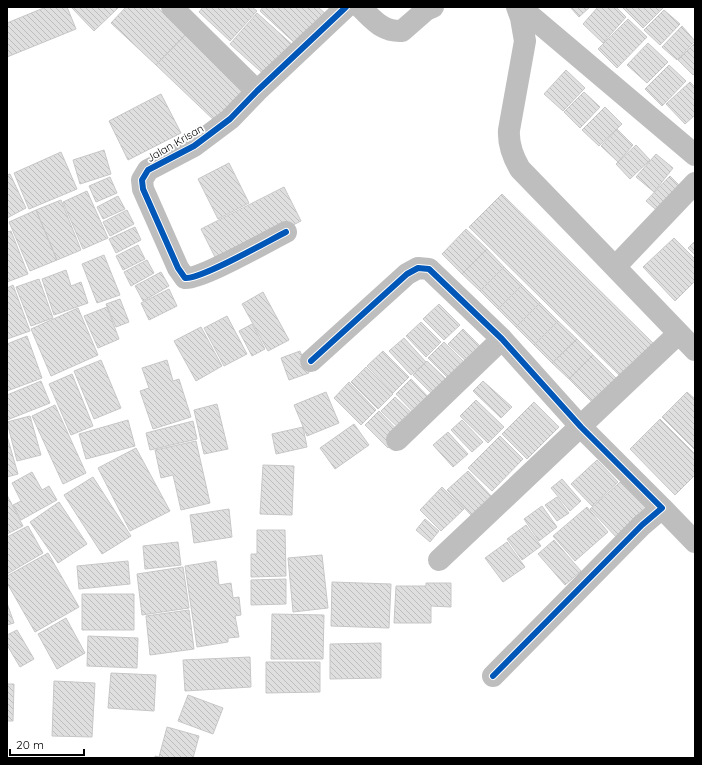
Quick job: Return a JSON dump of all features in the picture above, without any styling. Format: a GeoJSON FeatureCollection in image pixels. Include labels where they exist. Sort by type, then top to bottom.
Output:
{"type":"FeatureCollection","features":[{"type":"Feature","properties":{"kind":"street"},"geometry":{"type":"LineString","coordinates":[[172,7],[257,91]]}},
{"type":"Feature","properties":{"kind":"street","name":"Jalan Krisan"},"geometry":{"type":"LineString","coordinates":[[286,232],[207,272],[190,279],[185,278],[178,268],[143,189],[142,180],[148,170],[194,146],[230,119],[257,91],[346,7]]}},
{"type":"Feature","properties":{"kind":"street"},"geometry":{"type":"LineString","coordinates":[[360,7],[381,27],[392,32],[402,31],[426,10],[433,7]]}},
{"type":"Feature","properties":{"kind":"street"},"geometry":{"type":"LineString","coordinates":[[518,7],[695,155]]}},
{"type":"Feature","properties":{"kind":"street"},"geometry":{"type":"LineString","coordinates":[[439,560],[581,427],[634,374],[690,344],[520,169],[514,160],[508,136],[524,41],[522,18],[518,7]]}},
{"type":"Feature","properties":{"kind":"street"},"geometry":{"type":"LineString","coordinates":[[615,267],[695,183]]}},
{"type":"Feature","properties":{"kind":"street"},"geometry":{"type":"LineString","coordinates":[[312,361],[407,274],[418,268],[429,269],[502,339],[581,427],[695,542]]}},
{"type":"Feature","properties":{"kind":"street"},"geometry":{"type":"LineString","coordinates":[[397,440],[502,339]]}},
{"type":"Feature","properties":{"kind":"street"},"geometry":{"type":"LineString","coordinates":[[493,676],[642,525],[662,508]]}},
{"type":"Feature","properties":{"kind":"building"},"geometry":{"type":"Polygon","coordinates":[[[46,7],[67,7],[76,29],[7,57],[7,23],[46,7]]]}},
{"type":"Feature","properties":{"kind":"building"},"geometry":{"type":"Polygon","coordinates":[[[71,7],[119,7],[94,31],[71,7]]]}},
{"type":"Feature","properties":{"kind":"building"},"geometry":{"type":"Polygon","coordinates":[[[126,7],[157,7],[186,34],[156,65],[111,23],[126,7]]]}},
{"type":"Feature","properties":{"kind":"building"},"geometry":{"type":"Polygon","coordinates":[[[203,7],[252,7],[257,11],[230,41],[199,12],[203,7]]]}},
{"type":"Feature","properties":{"kind":"building"},"geometry":{"type":"Polygon","coordinates":[[[263,7],[318,7],[328,16],[299,47],[260,11],[263,7]]]}},
{"type":"Feature","properties":{"kind":"building"},"geometry":{"type":"Polygon","coordinates":[[[570,7],[590,7],[579,17],[570,7]]]}},
{"type":"Feature","properties":{"kind":"building"},"geometry":{"type":"Polygon","coordinates":[[[598,7],[616,7],[626,17],[603,43],[583,24],[598,7]]]}},
{"type":"Feature","properties":{"kind":"building"},"geometry":{"type":"Polygon","coordinates":[[[622,7],[664,7],[643,28],[622,7]]]}},
{"type":"Feature","properties":{"kind":"building"},"geometry":{"type":"Polygon","coordinates":[[[664,10],[680,24],[660,45],[644,30],[664,10]]]}},
{"type":"Feature","properties":{"kind":"building"},"geometry":{"type":"Polygon","coordinates":[[[257,13],[295,47],[268,78],[230,44],[257,13]]]}},
{"type":"Feature","properties":{"kind":"building"},"geometry":{"type":"Polygon","coordinates":[[[628,19],[647,37],[617,68],[598,49],[628,19]]]}},
{"type":"Feature","properties":{"kind":"building"},"geometry":{"type":"Polygon","coordinates":[[[682,26],[695,41],[677,60],[662,47],[682,26]]]}},
{"type":"Feature","properties":{"kind":"building"},"geometry":{"type":"Polygon","coordinates":[[[186,34],[248,92],[218,124],[156,65],[186,34]]]}},
{"type":"Feature","properties":{"kind":"building"},"geometry":{"type":"Polygon","coordinates":[[[648,43],[668,62],[647,83],[627,65],[648,43]]]}},
{"type":"Feature","properties":{"kind":"building"},"geometry":{"type":"Polygon","coordinates":[[[695,43],[695,73],[693,75],[678,60],[695,43]]]}},
{"type":"Feature","properties":{"kind":"building"},"geometry":{"type":"Polygon","coordinates":[[[669,65],[686,81],[662,106],[645,89],[669,65]]]}},
{"type":"Feature","properties":{"kind":"building"},"geometry":{"type":"Polygon","coordinates":[[[566,70],[585,88],[563,111],[544,94],[566,70]]]}},
{"type":"Feature","properties":{"kind":"building"},"geometry":{"type":"Polygon","coordinates":[[[690,82],[695,87],[695,115],[685,124],[666,104],[690,82]]]}},
{"type":"Feature","properties":{"kind":"building"},"geometry":{"type":"Polygon","coordinates":[[[584,92],[600,107],[580,128],[564,112],[584,92]]]}},
{"type":"Feature","properties":{"kind":"building"},"geometry":{"type":"Polygon","coordinates":[[[161,94],[181,133],[128,160],[109,121],[161,94]]]}},
{"type":"Feature","properties":{"kind":"building"},"geometry":{"type":"Polygon","coordinates":[[[605,107],[622,124],[599,146],[582,130],[605,107]]]}},
{"type":"Feature","properties":{"kind":"building"},"geometry":{"type":"Polygon","coordinates":[[[617,129],[633,145],[618,162],[601,146],[617,129]]]}},
{"type":"Feature","properties":{"kind":"building"},"geometry":{"type":"Polygon","coordinates":[[[636,145],[650,160],[630,179],[616,164],[636,145]]]}},
{"type":"Feature","properties":{"kind":"building"},"geometry":{"type":"Polygon","coordinates":[[[104,150],[111,174],[80,184],[73,160],[104,150]]]}},
{"type":"Feature","properties":{"kind":"building"},"geometry":{"type":"Polygon","coordinates":[[[61,152],[77,189],[29,209],[14,173],[61,152]]]}},
{"type":"Feature","properties":{"kind":"building"},"geometry":{"type":"Polygon","coordinates":[[[656,154],[673,168],[654,192],[636,177],[656,154]]]}},
{"type":"Feature","properties":{"kind":"building"},"geometry":{"type":"Polygon","coordinates":[[[229,163],[249,203],[218,219],[198,179],[229,163]]]}},
{"type":"Feature","properties":{"kind":"building"},"geometry":{"type":"Polygon","coordinates":[[[10,174],[26,208],[7,218],[7,175],[10,174]]]}},
{"type":"Feature","properties":{"kind":"building"},"geometry":{"type":"Polygon","coordinates":[[[670,176],[685,191],[662,215],[646,201],[670,176]]]}},
{"type":"Feature","properties":{"kind":"building"},"geometry":{"type":"Polygon","coordinates":[[[110,177],[117,193],[96,202],[89,186],[110,177]]]}},
{"type":"Feature","properties":{"kind":"building"},"geometry":{"type":"Polygon","coordinates":[[[284,187],[301,221],[218,263],[201,229],[284,187]]]}},
{"type":"Feature","properties":{"kind":"building"},"geometry":{"type":"Polygon","coordinates":[[[87,191],[108,238],[83,249],[63,202],[87,191]]]}},
{"type":"Feature","properties":{"kind":"building"},"geometry":{"type":"Polygon","coordinates":[[[502,194],[657,347],[624,380],[469,227],[502,194]]]}},
{"type":"Feature","properties":{"kind":"building"},"geometry":{"type":"Polygon","coordinates":[[[118,196],[125,209],[103,219],[97,207],[118,196]]]}},
{"type":"Feature","properties":{"kind":"building"},"geometry":{"type":"Polygon","coordinates":[[[61,200],[81,250],[57,260],[36,210],[61,200]]]}},
{"type":"Feature","properties":{"kind":"building"},"geometry":{"type":"Polygon","coordinates":[[[36,210],[57,260],[30,271],[9,222],[36,210]]]}},
{"type":"Feature","properties":{"kind":"building"},"geometry":{"type":"Polygon","coordinates":[[[127,210],[134,224],[110,236],[103,222],[127,210]]]}},
{"type":"Feature","properties":{"kind":"building"},"geometry":{"type":"Polygon","coordinates":[[[135,227],[141,240],[116,253],[109,239],[135,227]]]}},
{"type":"Feature","properties":{"kind":"building"},"geometry":{"type":"Polygon","coordinates":[[[466,229],[487,249],[462,274],[442,254],[466,229]]]}},
{"type":"Feature","properties":{"kind":"building"},"geometry":{"type":"Polygon","coordinates":[[[11,231],[28,274],[7,282],[7,232],[11,231]]]}},
{"type":"Feature","properties":{"kind":"building"},"geometry":{"type":"Polygon","coordinates":[[[674,238],[695,259],[695,281],[675,301],[643,267],[674,238]]]}},
{"type":"Feature","properties":{"kind":"building"},"geometry":{"type":"Polygon","coordinates":[[[695,241],[695,255],[688,248],[695,241]]]}},
{"type":"Feature","properties":{"kind":"building"},"geometry":{"type":"Polygon","coordinates":[[[138,245],[145,259],[123,270],[116,256],[138,245]]]}},
{"type":"Feature","properties":{"kind":"building"},"geometry":{"type":"Polygon","coordinates":[[[487,249],[504,267],[480,291],[462,274],[487,249]]]}},
{"type":"Feature","properties":{"kind":"building"},"geometry":{"type":"Polygon","coordinates":[[[104,255],[120,295],[97,303],[82,264],[104,255]]]}},
{"type":"Feature","properties":{"kind":"building"},"geometry":{"type":"Polygon","coordinates":[[[147,260],[154,273],[131,286],[124,272],[147,260]]]}},
{"type":"Feature","properties":{"kind":"building"},"geometry":{"type":"Polygon","coordinates":[[[504,267],[522,285],[498,309],[480,291],[504,267]]]}},
{"type":"Feature","properties":{"kind":"building"},"geometry":{"type":"Polygon","coordinates":[[[66,270],[71,286],[81,282],[88,303],[54,315],[42,279],[66,270]]]}},
{"type":"Feature","properties":{"kind":"building"},"geometry":{"type":"Polygon","coordinates":[[[161,272],[169,286],[143,301],[135,286],[161,272]]]}},
{"type":"Feature","properties":{"kind":"building"},"geometry":{"type":"Polygon","coordinates":[[[39,279],[53,318],[31,326],[16,287],[39,279]]]}},
{"type":"Feature","properties":{"kind":"building"},"geometry":{"type":"Polygon","coordinates":[[[13,285],[30,331],[7,339],[7,288],[13,285]]]}},
{"type":"Feature","properties":{"kind":"building"},"geometry":{"type":"Polygon","coordinates":[[[522,285],[540,303],[516,327],[498,309],[522,285]]]}},
{"type":"Feature","properties":{"kind":"building"},"geometry":{"type":"Polygon","coordinates":[[[169,289],[177,306],[149,320],[141,303],[169,289]]]}},
{"type":"Feature","properties":{"kind":"building"},"geometry":{"type":"Polygon","coordinates":[[[263,292],[289,340],[268,351],[242,304],[263,292]]]}},
{"type":"Feature","properties":{"kind":"building"},"geometry":{"type":"Polygon","coordinates":[[[120,299],[129,322],[116,327],[106,304],[120,299]]]}},
{"type":"Feature","properties":{"kind":"building"},"geometry":{"type":"Polygon","coordinates":[[[540,303],[558,321],[534,345],[516,327],[540,303]]]}},
{"type":"Feature","properties":{"kind":"building"},"geometry":{"type":"Polygon","coordinates":[[[439,304],[460,325],[444,340],[423,319],[439,304]]]}},
{"type":"Feature","properties":{"kind":"building"},"geometry":{"type":"Polygon","coordinates":[[[107,307],[119,339],[98,348],[84,316],[107,307]]]}},
{"type":"Feature","properties":{"kind":"building"},"geometry":{"type":"Polygon","coordinates":[[[78,308],[98,355],[51,376],[31,329],[78,308]]]}},
{"type":"Feature","properties":{"kind":"building"},"geometry":{"type":"Polygon","coordinates":[[[227,316],[247,354],[224,366],[204,328],[227,316]]]}},
{"type":"Feature","properties":{"kind":"building"},"geometry":{"type":"Polygon","coordinates":[[[558,321],[577,339],[552,363],[534,345],[558,321]]]}},
{"type":"Feature","properties":{"kind":"building"},"geometry":{"type":"Polygon","coordinates":[[[421,322],[441,342],[426,357],[406,336],[421,322]]]}},
{"type":"Feature","properties":{"kind":"building"},"geometry":{"type":"Polygon","coordinates":[[[252,324],[265,349],[252,356],[239,331],[252,324]]]}},
{"type":"Feature","properties":{"kind":"building"},"geometry":{"type":"Polygon","coordinates":[[[201,327],[222,366],[196,381],[174,341],[201,327]]]}},
{"type":"Feature","properties":{"kind":"building"},"geometry":{"type":"Polygon","coordinates":[[[463,329],[483,349],[469,364],[448,344],[463,329]]]}},
{"type":"Feature","properties":{"kind":"building"},"geometry":{"type":"Polygon","coordinates":[[[27,336],[42,378],[7,391],[7,344],[27,336]]]}},
{"type":"Feature","properties":{"kind":"building"},"geometry":{"type":"Polygon","coordinates":[[[404,338],[426,362],[411,375],[389,351],[404,338]]]}},
{"type":"Feature","properties":{"kind":"building"},"geometry":{"type":"Polygon","coordinates":[[[577,339],[593,355],[569,379],[552,363],[577,339]]]}},
{"type":"Feature","properties":{"kind":"building"},"geometry":{"type":"Polygon","coordinates":[[[444,342],[469,367],[453,383],[428,358],[444,342]]]}},
{"type":"Feature","properties":{"kind":"building"},"geometry":{"type":"Polygon","coordinates":[[[300,351],[309,373],[289,380],[281,358],[300,351]]]}},
{"type":"Feature","properties":{"kind":"building"},"geometry":{"type":"Polygon","coordinates":[[[383,351],[409,377],[393,393],[367,366],[383,351]]]}},
{"type":"Feature","properties":{"kind":"building"},"geometry":{"type":"Polygon","coordinates":[[[593,355],[616,378],[592,402],[569,379],[593,355]]]}},
{"type":"Feature","properties":{"kind":"building"},"geometry":{"type":"Polygon","coordinates":[[[101,360],[121,408],[94,419],[74,371],[101,360]]]}},
{"type":"Feature","properties":{"kind":"building"},"geometry":{"type":"Polygon","coordinates":[[[167,360],[173,381],[179,379],[191,417],[153,429],[140,391],[149,388],[142,368],[167,360]]]}},
{"type":"Feature","properties":{"kind":"building"},"geometry":{"type":"Polygon","coordinates":[[[427,361],[452,385],[438,400],[413,375],[427,361]]]}},
{"type":"Feature","properties":{"kind":"building"},"geometry":{"type":"Polygon","coordinates":[[[366,367],[393,394],[378,409],[351,382],[366,367]]]}},
{"type":"Feature","properties":{"kind":"building"},"geometry":{"type":"Polygon","coordinates":[[[72,374],[93,426],[71,435],[49,384],[72,374]]]}},
{"type":"Feature","properties":{"kind":"building"},"geometry":{"type":"Polygon","coordinates":[[[411,379],[433,402],[418,417],[396,394],[411,379]]]}},
{"type":"Feature","properties":{"kind":"building"},"geometry":{"type":"Polygon","coordinates":[[[41,381],[50,403],[7,420],[7,395],[41,381]]]}},
{"type":"Feature","properties":{"kind":"building"},"geometry":{"type":"Polygon","coordinates":[[[483,381],[512,407],[501,418],[473,391],[483,381]]]}},
{"type":"Feature","properties":{"kind":"building"},"geometry":{"type":"Polygon","coordinates":[[[349,382],[376,410],[361,425],[334,398],[349,382]]]}},
{"type":"Feature","properties":{"kind":"building"},"geometry":{"type":"Polygon","coordinates":[[[326,392],[339,423],[307,436],[294,405],[326,392]]]}},
{"type":"Feature","properties":{"kind":"building"},"geometry":{"type":"Polygon","coordinates":[[[687,392],[695,399],[695,450],[662,417],[687,392]]]}},
{"type":"Feature","properties":{"kind":"building"},"geometry":{"type":"Polygon","coordinates":[[[395,397],[418,419],[404,433],[381,411],[395,397]]]}},
{"type":"Feature","properties":{"kind":"building"},"geometry":{"type":"Polygon","coordinates":[[[476,400],[504,427],[488,443],[460,416],[476,400]]]}},
{"type":"Feature","properties":{"kind":"building"},"geometry":{"type":"Polygon","coordinates":[[[534,402],[559,427],[527,459],[502,434],[534,402]]]}},
{"type":"Feature","properties":{"kind":"building"},"geometry":{"type":"Polygon","coordinates":[[[217,404],[228,449],[204,454],[194,410],[217,404]]]}},
{"type":"Feature","properties":{"kind":"building"},"geometry":{"type":"Polygon","coordinates":[[[55,405],[86,473],[63,484],[32,416],[55,405]]]}},
{"type":"Feature","properties":{"kind":"building"},"geometry":{"type":"Polygon","coordinates":[[[379,411],[402,435],[388,448],[365,425],[379,411]]]}},
{"type":"Feature","properties":{"kind":"building"},"geometry":{"type":"Polygon","coordinates":[[[30,416],[41,455],[17,461],[7,422],[30,416]]]}},
{"type":"Feature","properties":{"kind":"building"},"geometry":{"type":"Polygon","coordinates":[[[660,419],[695,454],[695,475],[675,495],[630,449],[660,419]]]}},
{"type":"Feature","properties":{"kind":"building"},"geometry":{"type":"Polygon","coordinates":[[[128,420],[135,446],[86,459],[79,434],[128,420]]]}},
{"type":"Feature","properties":{"kind":"building"},"geometry":{"type":"Polygon","coordinates":[[[462,420],[483,442],[472,452],[451,430],[462,420]]]}},
{"type":"Feature","properties":{"kind":"building"},"geometry":{"type":"Polygon","coordinates":[[[193,421],[197,439],[150,450],[146,433],[193,421]]]}},
{"type":"Feature","properties":{"kind":"building"},"geometry":{"type":"Polygon","coordinates":[[[354,424],[369,445],[335,469],[320,448],[354,424]]]}},
{"type":"Feature","properties":{"kind":"building"},"geometry":{"type":"Polygon","coordinates":[[[303,427],[307,447],[276,454],[272,434],[303,427]]]}},
{"type":"Feature","properties":{"kind":"building"},"geometry":{"type":"Polygon","coordinates":[[[448,432],[468,454],[453,467],[433,445],[448,432]]]}},
{"type":"Feature","properties":{"kind":"building"},"geometry":{"type":"Polygon","coordinates":[[[7,436],[18,474],[7,477],[7,436]]]}},
{"type":"Feature","properties":{"kind":"building"},"geometry":{"type":"Polygon","coordinates":[[[500,436],[523,459],[492,491],[468,468],[500,436]]]}},
{"type":"Feature","properties":{"kind":"building"},"geometry":{"type":"Polygon","coordinates":[[[196,441],[210,503],[181,510],[173,475],[161,478],[155,450],[196,441]]]}},
{"type":"Feature","properties":{"kind":"building"},"geometry":{"type":"Polygon","coordinates":[[[136,448],[170,511],[130,531],[98,468],[136,448]]]}},
{"type":"Feature","properties":{"kind":"building"},"geometry":{"type":"Polygon","coordinates":[[[597,460],[618,482],[592,506],[571,484],[597,460]]]}},
{"type":"Feature","properties":{"kind":"building"},"geometry":{"type":"Polygon","coordinates":[[[263,465],[294,466],[292,515],[260,514],[263,465]]]}},
{"type":"Feature","properties":{"kind":"building"},"geometry":{"type":"Polygon","coordinates":[[[468,471],[492,497],[472,516],[447,490],[468,471]]]}},
{"type":"Feature","properties":{"kind":"building"},"geometry":{"type":"Polygon","coordinates":[[[32,472],[42,490],[49,486],[57,500],[21,520],[13,505],[21,501],[12,483],[32,472]]]}},
{"type":"Feature","properties":{"kind":"building"},"geometry":{"type":"Polygon","coordinates":[[[627,476],[655,506],[618,539],[590,509],[627,476]]]}},
{"type":"Feature","properties":{"kind":"building"},"geometry":{"type":"Polygon","coordinates":[[[93,477],[131,536],[102,554],[64,495],[93,477]]]}},
{"type":"Feature","properties":{"kind":"building"},"geometry":{"type":"Polygon","coordinates":[[[562,479],[581,501],[570,511],[551,488],[562,479]]]}},
{"type":"Feature","properties":{"kind":"building"},"geometry":{"type":"Polygon","coordinates":[[[442,487],[464,509],[441,531],[420,510],[442,487]]]}},
{"type":"Feature","properties":{"kind":"building"},"geometry":{"type":"Polygon","coordinates":[[[7,495],[23,526],[7,534],[7,495]]]}},
{"type":"Feature","properties":{"kind":"building"},"geometry":{"type":"Polygon","coordinates":[[[557,497],[569,513],[557,521],[545,505],[557,497]]]}},
{"type":"Feature","properties":{"kind":"building"},"geometry":{"type":"Polygon","coordinates":[[[59,502],[87,544],[58,563],[30,522],[59,502]]]}},
{"type":"Feature","properties":{"kind":"building"},"geometry":{"type":"Polygon","coordinates":[[[542,506],[557,527],[539,541],[524,519],[542,506]]]}},
{"type":"Feature","properties":{"kind":"building"},"geometry":{"type":"Polygon","coordinates":[[[587,507],[608,532],[575,561],[553,536],[587,507]]]}},
{"type":"Feature","properties":{"kind":"building"},"geometry":{"type":"Polygon","coordinates":[[[229,509],[232,537],[194,543],[190,515],[229,509]]]}},
{"type":"Feature","properties":{"kind":"building"},"geometry":{"type":"Polygon","coordinates":[[[425,519],[439,531],[430,542],[416,530],[425,519]]]}},
{"type":"Feature","properties":{"kind":"building"},"geometry":{"type":"Polygon","coordinates":[[[526,525],[541,546],[522,560],[507,539],[526,525]]]}},
{"type":"Feature","properties":{"kind":"building"},"geometry":{"type":"Polygon","coordinates":[[[28,526],[43,553],[7,574],[7,537],[28,526]]]}},
{"type":"Feature","properties":{"kind":"building"},"geometry":{"type":"Polygon","coordinates":[[[257,530],[285,530],[286,576],[251,577],[251,554],[257,554],[257,530]]]}},
{"type":"Feature","properties":{"kind":"building"},"geometry":{"type":"Polygon","coordinates":[[[554,540],[581,571],[565,585],[538,554],[554,540]]]}},
{"type":"Feature","properties":{"kind":"building"},"geometry":{"type":"Polygon","coordinates":[[[178,542],[181,565],[145,569],[143,546],[178,542]]]}},
{"type":"Feature","properties":{"kind":"building"},"geometry":{"type":"Polygon","coordinates":[[[507,542],[525,567],[503,582],[485,558],[507,542]]]}},
{"type":"Feature","properties":{"kind":"building"},"geometry":{"type":"Polygon","coordinates":[[[48,553],[79,607],[35,632],[7,583],[7,576],[48,553]]]}},
{"type":"Feature","properties":{"kind":"building"},"geometry":{"type":"Polygon","coordinates":[[[322,555],[328,608],[293,612],[288,558],[322,555]]]}},
{"type":"Feature","properties":{"kind":"building"},"geometry":{"type":"Polygon","coordinates":[[[128,561],[130,584],[79,589],[77,566],[128,561]]]}},
{"type":"Feature","properties":{"kind":"building"},"geometry":{"type":"Polygon","coordinates":[[[216,561],[219,585],[231,583],[233,598],[239,597],[241,615],[235,616],[239,637],[228,638],[228,642],[197,647],[185,566],[216,561]]]}},
{"type":"Feature","properties":{"kind":"building"},"geometry":{"type":"Polygon","coordinates":[[[183,567],[189,608],[142,615],[137,574],[183,567]]]}},
{"type":"Feature","properties":{"kind":"building"},"geometry":{"type":"Polygon","coordinates":[[[286,579],[286,604],[251,605],[251,580],[286,579]]]}},
{"type":"Feature","properties":{"kind":"building"},"geometry":{"type":"Polygon","coordinates":[[[332,582],[391,584],[389,628],[331,626],[332,582]]]}},
{"type":"Feature","properties":{"kind":"building"},"geometry":{"type":"Polygon","coordinates":[[[426,583],[451,583],[451,607],[431,606],[431,623],[394,623],[396,586],[426,586],[426,583]]]}},
{"type":"Feature","properties":{"kind":"building"},"geometry":{"type":"Polygon","coordinates":[[[82,594],[134,594],[134,630],[82,630],[82,594]]]}},
{"type":"Feature","properties":{"kind":"building"},"geometry":{"type":"Polygon","coordinates":[[[7,603],[14,623],[7,625],[7,603]]]}},
{"type":"Feature","properties":{"kind":"building"},"geometry":{"type":"Polygon","coordinates":[[[189,610],[194,649],[150,655],[146,616],[189,610]]]}},
{"type":"Feature","properties":{"kind":"building"},"geometry":{"type":"Polygon","coordinates":[[[272,614],[324,615],[323,659],[271,659],[272,614]]]}},
{"type":"Feature","properties":{"kind":"building"},"geometry":{"type":"Polygon","coordinates":[[[66,618],[85,653],[57,669],[38,634],[66,618]]]}},
{"type":"Feature","properties":{"kind":"building"},"geometry":{"type":"Polygon","coordinates":[[[17,630],[34,659],[20,667],[7,645],[7,635],[17,630]]]}},
{"type":"Feature","properties":{"kind":"building"},"geometry":{"type":"Polygon","coordinates":[[[88,636],[138,638],[137,668],[87,666],[88,636]]]}},
{"type":"Feature","properties":{"kind":"building"},"geometry":{"type":"Polygon","coordinates":[[[381,643],[381,678],[330,679],[330,644],[381,643]]]}},
{"type":"Feature","properties":{"kind":"building"},"geometry":{"type":"Polygon","coordinates":[[[250,657],[251,687],[185,691],[183,660],[250,657]]]}},
{"type":"Feature","properties":{"kind":"building"},"geometry":{"type":"Polygon","coordinates":[[[266,662],[320,662],[320,692],[266,693],[266,662]]]}},
{"type":"Feature","properties":{"kind":"building"},"geometry":{"type":"Polygon","coordinates":[[[111,673],[156,675],[154,711],[108,708],[111,673]]]}},
{"type":"Feature","properties":{"kind":"building"},"geometry":{"type":"Polygon","coordinates":[[[54,681],[95,683],[92,737],[52,736],[54,681]]]}},
{"type":"Feature","properties":{"kind":"building"},"geometry":{"type":"Polygon","coordinates":[[[7,684],[14,684],[13,721],[7,721],[7,684]]]}},
{"type":"Feature","properties":{"kind":"building"},"geometry":{"type":"Polygon","coordinates":[[[188,695],[223,708],[213,734],[178,721],[188,695]]]}},
{"type":"Feature","properties":{"kind":"building"},"geometry":{"type":"Polygon","coordinates":[[[167,727],[199,736],[193,758],[155,758],[155,756],[159,757],[167,727]]]}},
{"type":"Feature","properties":{"kind":"cycle path"},"geometry":{"type":"LineString","coordinates":[[286,232],[219,267],[193,277],[185,278],[178,268],[143,189],[142,180],[148,170],[194,146],[230,119],[257,91],[346,7]]}},
{"type":"Feature","properties":{"kind":"cycle path"},"geometry":{"type":"LineString","coordinates":[[311,361],[407,274],[418,268],[429,269],[502,339],[581,427],[662,508],[642,525],[493,676]]}}]}
